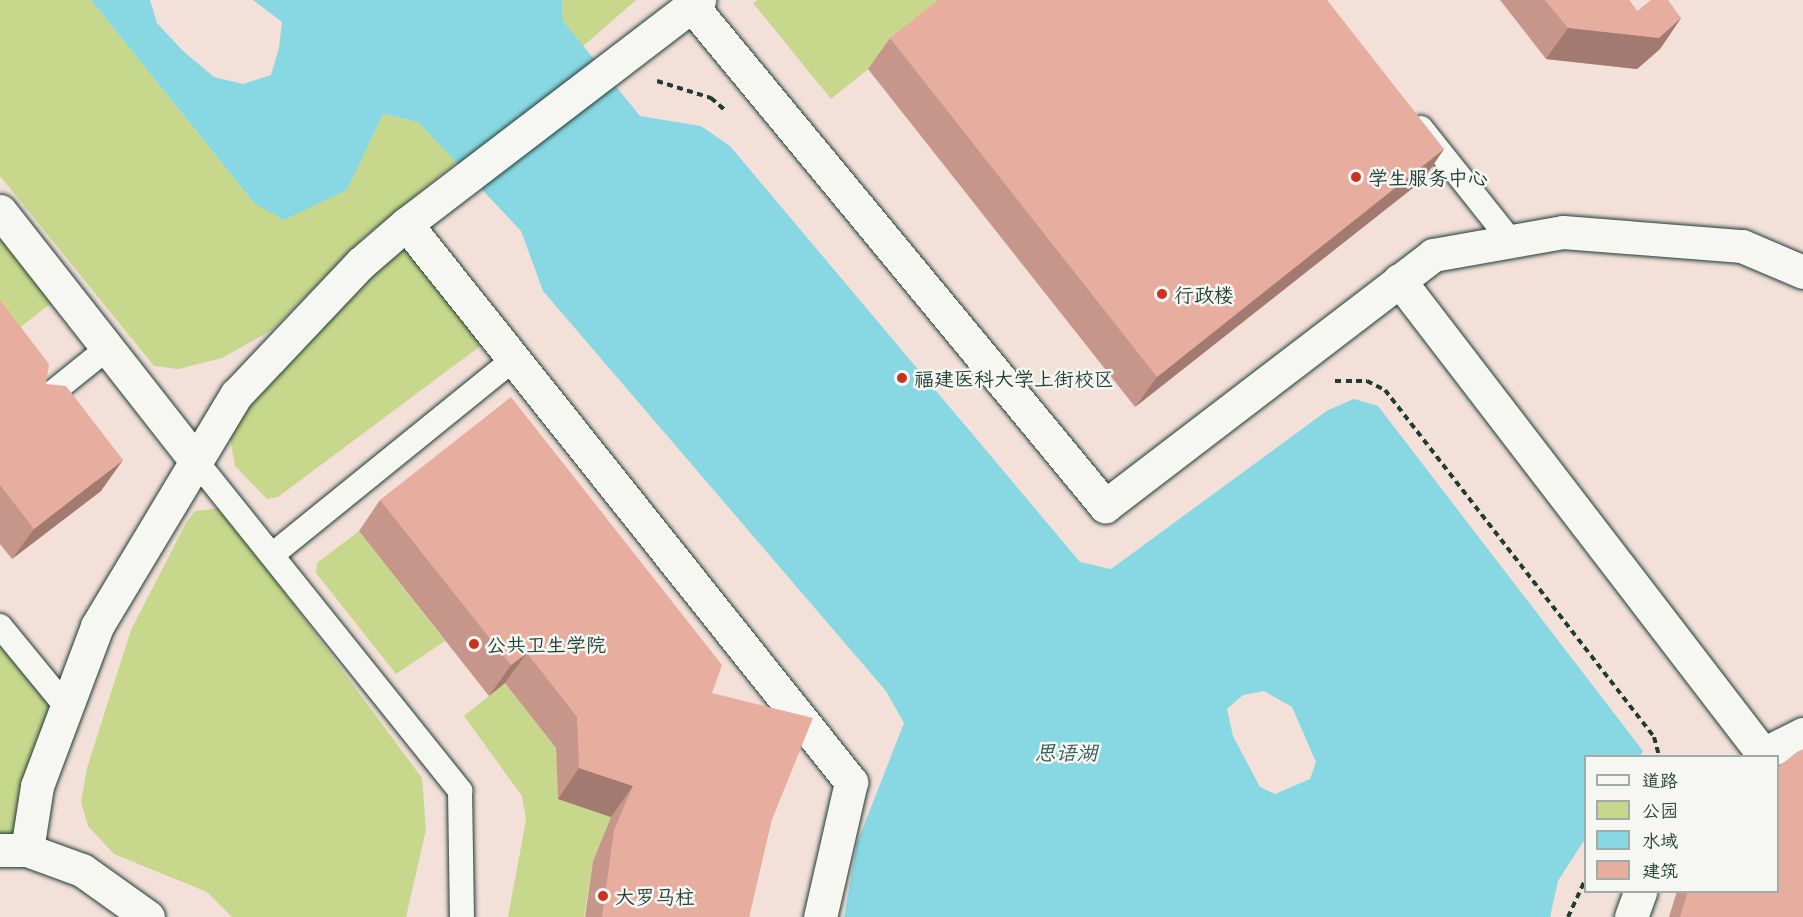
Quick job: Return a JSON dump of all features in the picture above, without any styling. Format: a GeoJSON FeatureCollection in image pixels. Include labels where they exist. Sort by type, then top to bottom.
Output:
{"type":"FeatureCollection","features":[{"type":"Feature","properties":{"kind":"street"},"geometry":{"type":"LineString","coordinates":[[148,917],[82,870],[14,850],[63,704],[97,626],[236,395],[361,263],[406,224],[447,196],[693,2],[1105,506],[1433,255],[1563,232],[1742,246],[1803,272]]}},
{"type":"Feature","properties":{"kind":"street"},"geometry":{"type":"LineString","coordinates":[[0,211],[196,461]]}},
{"type":"Feature","properties":{"kind":"street"},"geometry":{"type":"LineString","coordinates":[[406,224],[851,782],[820,917]]}},
{"type":"Feature","properties":{"kind":"street"},"geometry":{"type":"LineString","coordinates":[[1399,280],[1761,755],[1803,734]]}},
{"type":"Feature","properties":{"kind":"street"},"geometry":{"type":"LineString","coordinates":[[1631,917],[1639,893]]}},
{"type":"Feature","properties":{"kind":"lane"},"geometry":{"type":"LineString","coordinates":[[1407,111],[1511,241]]}},
{"type":"Feature","properties":{"kind":"lane"},"geometry":{"type":"LineString","coordinates":[[36,406],[108,348]]}},
{"type":"Feature","properties":{"kind":"lane"},"geometry":{"type":"LineString","coordinates":[[272,555],[514,359]]}},
{"type":"Feature","properties":{"kind":"lane"},"geometry":{"type":"LineString","coordinates":[[196,461],[460,791],[462,917]]}},
{"type":"Feature","properties":{"kind":"lane"},"geometry":{"type":"LineString","coordinates":[[0,626],[63,704]]}},
{"type":"Feature","properties":{"kind":"path"},"geometry":{"type":"LineString","coordinates":[[610,69],[702,94],[734,118]]}},
{"type":"Feature","properties":{"kind":"path"},"geometry":{"type":"LineString","coordinates":[[1325,384],[1344,378],[1385,390],[1654,737],[1659,755]]}},
{"type":"Feature","properties":{"kind":"path"},"geometry":{"type":"LineString","coordinates":[[1568,917],[1584,882]]}},
{"type":"Feature","properties":{"kind":"shaded area","name":"福建医科大学上街校区"},"geometry":{"type":"Polygon","coordinates":[[[0,0],[1803,0],[1803,917],[0,917],[0,0]]]}},
{"type":"Feature","properties":{"kind":"green space"},"geometry":{"type":"Polygon","coordinates":[[[0,0],[91,0],[254,203],[368,146],[383,114],[418,122],[459,160],[364,237],[272,330],[222,358],[178,369],[154,366],[0,176],[0,0]]]}},
{"type":"Feature","properties":{"kind":"green space"},"geometry":{"type":"Polygon","coordinates":[[[562,0],[636,0],[581,48],[563,21],[562,0]]]}},
{"type":"Feature","properties":{"kind":"green space"},"geometry":{"type":"Polygon","coordinates":[[[758,0],[954,0],[831,99],[753,3],[758,0]]]}},
{"type":"Feature","properties":{"kind":"green space"},"geometry":{"type":"Polygon","coordinates":[[[0,231],[54,301],[0,343],[0,231]]]}},
{"type":"Feature","properties":{"kind":"green space"},"geometry":{"type":"Polygon","coordinates":[[[403,237],[487,341],[278,497],[267,499],[235,466],[228,426],[403,237]]]}},
{"type":"Feature","properties":{"kind":"green space"},"geometry":{"type":"Polygon","coordinates":[[[222,508],[422,778],[426,830],[406,917],[232,917],[207,892],[114,854],[88,826],[81,802],[87,768],[131,630],[186,523],[195,511],[222,508]]]}},
{"type":"Feature","properties":{"kind":"green space"},"geometry":{"type":"Polygon","coordinates":[[[359,531],[445,641],[396,674],[316,573],[317,563],[359,531]]]}},
{"type":"Feature","properties":{"kind":"green space"},"geometry":{"type":"Polygon","coordinates":[[[0,642],[51,705],[19,839],[0,839],[0,642]]]}},
{"type":"Feature","properties":{"kind":"green space"},"geometry":{"type":"Polygon","coordinates":[[[505,683],[556,748],[558,799],[611,817],[593,861],[584,917],[508,917],[526,820],[522,796],[464,716],[505,683]]]}},
{"type":"Feature","properties":{"kind":"water","name":"思语湖"},"geometry":{"type":"Polygon","coordinates":[[[91,0],[150,0],[157,23],[183,51],[214,77],[243,84],[271,75],[279,48],[282,22],[253,0],[562,0],[563,21],[640,116],[701,126],[730,146],[1080,562],[1111,569],[1328,410],[1354,399],[1378,406],[1643,751],[1641,755],[1584,755],[1584,841],[1558,881],[1550,917],[844,917],[857,843],[904,723],[886,691],[543,291],[521,231],[418,122],[383,114],[347,190],[284,220],[254,203],[91,0]],[[1264,691],[1243,695],[1227,709],[1233,736],[1260,787],[1275,794],[1310,779],[1316,762],[1292,707],[1264,691]]]}},
{"type":"Feature","properties":{"kind":"building","name":"行政楼"},"geometry":{"type":"Polygon","coordinates":[[[938,0],[1327,0],[1444,149],[1157,377],[890,38],[938,0]]]}},
{"type":"Feature","properties":{"kind":"building"},"geometry":{"type":"Polygon","coordinates":[[[1545,0],[1629,0],[1637,11],[1651,0],[1668,0],[1681,18],[1659,38],[1568,28],[1545,0]]]}},
{"type":"Feature","properties":{"kind":"building"},"geometry":{"type":"Polygon","coordinates":[[[0,300],[49,364],[46,384],[66,386],[123,460],[34,529],[0,485],[0,300]]]}},
{"type":"Feature","properties":{"kind":"building"},"geometry":{"type":"Polygon","coordinates":[[[511,397],[722,665],[712,693],[813,718],[771,822],[749,917],[602,917],[614,830],[633,786],[579,768],[577,717],[527,653],[511,665],[380,500],[511,397]]]}},
{"type":"Feature","properties":{"kind":"building"},"geometry":{"type":"Polygon","coordinates":[[[1803,749],[1803,917],[1680,917],[1687,893],[1779,893],[1779,766],[1803,749]]]}},
{"type":"Feature","properties":{"kind":"place","name":"学生服务中心"},"geometry":{"type":"Point","coordinates":[1356,177]}},
{"type":"Feature","properties":{"kind":"place","name":"行政楼"},"geometry":{"type":"Point","coordinates":[1162,294]}},
{"type":"Feature","properties":{"kind":"place","name":"福建医科大学上街校区"},"geometry":{"type":"Point","coordinates":[902,378]}},
{"type":"Feature","properties":{"kind":"place","name":"公共卫生学院"},"geometry":{"type":"Point","coordinates":[474,644]}},
{"type":"Feature","properties":{"kind":"place","name":"大罗马柱"},"geometry":{"type":"Point","coordinates":[603,896]}}]}
